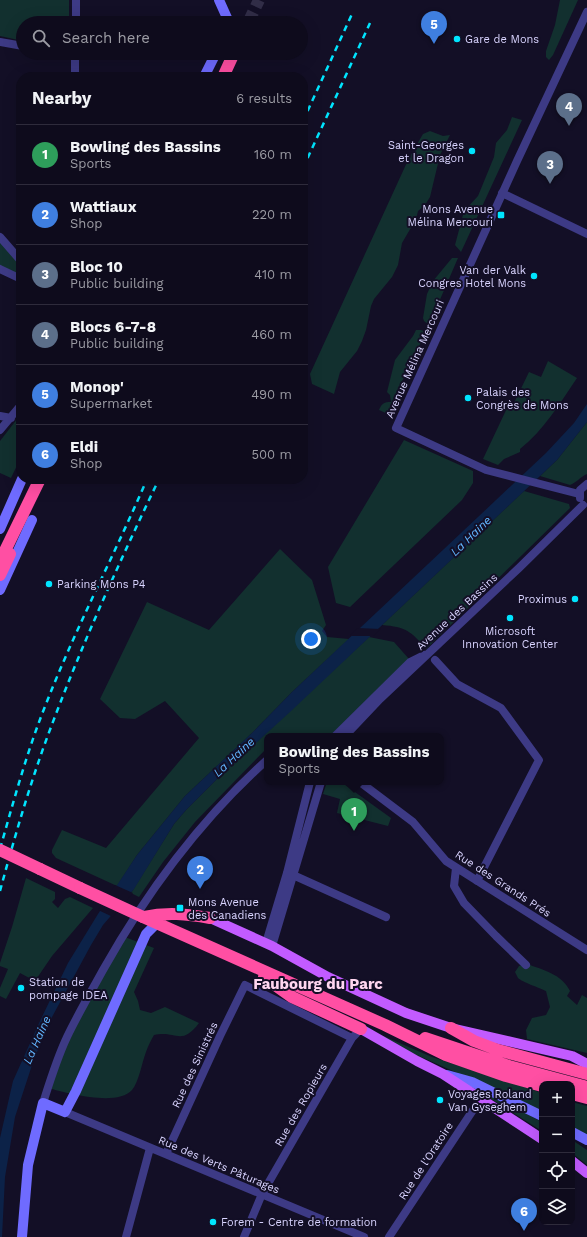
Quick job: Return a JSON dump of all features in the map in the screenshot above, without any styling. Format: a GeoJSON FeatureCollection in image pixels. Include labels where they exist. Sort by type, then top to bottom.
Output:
{"type":"FeatureCollection","features":[{"type":"Feature","properties":{"kind":"highway"},"geometry":{"type":"LineString","coordinates":[[225,72],[231,60]]}},
{"type":"Feature","properties":{"kind":"highway"},"geometry":{"type":"LineString","coordinates":[[0,561],[38,484]]}},
{"type":"Feature","properties":{"kind":"highway"},"geometry":{"type":"LineString","coordinates":[[0,575],[22,530],[30,501]]}},
{"type":"Feature","properties":{"kind":"highway"},"geometry":{"type":"LineString","coordinates":[[0,850],[80,888],[385,1025],[446,1055],[506,1076],[539,1085]]}},
{"type":"Feature","properties":{"kind":"highway"},"geometry":{"type":"LineString","coordinates":[[144,917],[176,913],[210,918]]}},
{"type":"Feature","properties":{"kind":"highway"},"geometry":{"type":"LineString","coordinates":[[240,960],[292,997],[361,1029]]}},
{"type":"Feature","properties":{"kind":"highway"},"geometry":{"type":"LineString","coordinates":[[385,1025],[509,1066],[587,1087]]}},
{"type":"Feature","properties":{"kind":"highway"},"geometry":{"type":"LineString","coordinates":[[451,1028],[474,1041],[498,1050],[586,1071]]}},
{"type":"Feature","properties":{"kind":"highway"},"geometry":{"type":"LineString","coordinates":[[575,1095],[587,1098]]}},
{"type":"Feature","properties":{"kind":"main road"},"geometry":{"type":"LineString","coordinates":[[210,918],[269,945],[328,977],[406,1013],[451,1028],[572,1056],[586,1071]]}},
{"type":"Feature","properties":{"kind":"main road"},"geometry":{"type":"LineString","coordinates":[[361,1029],[443,1074],[539,1137]]}},
{"type":"Feature","properties":{"kind":"main road"},"geometry":{"type":"LineString","coordinates":[[575,1163],[587,1173]]}},
{"type":"Feature","properties":{"kind":"street"},"geometry":{"type":"LineString","coordinates":[[76,0],[76,16]]}},
{"type":"Feature","properties":{"kind":"street"},"geometry":{"type":"LineString","coordinates":[[219,0],[226,16]]}},
{"type":"Feature","properties":{"kind":"street","name":"Avenue Mélina Mercouri"},"geometry":{"type":"LineString","coordinates":[[579,494],[486,470],[396,428],[502,193],[587,12]]}},
{"type":"Feature","properties":{"kind":"street"},"geometry":{"type":"LineString","coordinates":[[0,42],[16,45]]}},
{"type":"Feature","properties":{"kind":"street"},"geometry":{"type":"LineString","coordinates":[[74,60],[75,72]]}},
{"type":"Feature","properties":{"kind":"street"},"geometry":{"type":"LineString","coordinates":[[206,72],[212,60]]}},
{"type":"Feature","properties":{"kind":"street"},"geometry":{"type":"LineString","coordinates":[[502,193],[587,234]]}},
{"type":"Feature","properties":{"kind":"street"},"geometry":{"type":"LineString","coordinates":[[0,236],[16,254]]}},
{"type":"Feature","properties":{"kind":"street"},"geometry":{"type":"LineString","coordinates":[[0,269],[16,275]]}},
{"type":"Feature","properties":{"kind":"street"},"geometry":{"type":"LineString","coordinates":[[0,430],[16,412]]}},
{"type":"Feature","properties":{"kind":"street"},"geometry":{"type":"LineString","coordinates":[[0,416],[11,418]]}},
{"type":"Feature","properties":{"kind":"street"},"geometry":{"type":"LineString","coordinates":[[0,529],[20,484]]}},
{"type":"Feature","properties":{"kind":"street"},"geometry":{"type":"LineString","coordinates":[[579,494],[583,487],[587,484]]}},
{"type":"Feature","properties":{"kind":"street","name":"Avenue des Bassins"},"geometry":{"type":"LineString","coordinates":[[348,733],[380,699],[418,665],[428,653],[585,506],[581,502],[579,494]]}},
{"type":"Feature","properties":{"kind":"street"},"geometry":{"type":"LineString","coordinates":[[0,590],[32,520]]}},
{"type":"Feature","properties":{"kind":"street"},"geometry":{"type":"LineString","coordinates":[[339,733],[410,662],[428,653]]}},
{"type":"Feature","properties":{"kind":"street"},"geometry":{"type":"LineString","coordinates":[[435,660],[457,684],[501,708],[539,760],[477,881]]}},
{"type":"Feature","properties":{"kind":"street"},"geometry":{"type":"LineString","coordinates":[[22,1237],[28,1165],[43,1103],[67,1038],[122,936],[170,865],[201,828],[238,788],[264,763]]}},
{"type":"Feature","properties":{"kind":"street"},"geometry":{"type":"LineString","coordinates":[[269,945],[309,785]]}},
{"type":"Feature","properties":{"kind":"street"},"geometry":{"type":"LineString","coordinates":[[269,945],[293,875],[320,785]]}},
{"type":"Feature","properties":{"kind":"street","name":"Rue des Grands Prés"},"geometry":{"type":"LineString","coordinates":[[364,785],[413,822],[446,861],[587,950]]}},
{"type":"Feature","properties":{"kind":"street"},"geometry":{"type":"LineString","coordinates":[[456,868],[454,886],[464,903],[526,965]]}},
{"type":"Feature","properties":{"kind":"street"},"geometry":{"type":"LineString","coordinates":[[293,875],[386,917]]}},
{"type":"Feature","properties":{"kind":"street"},"geometry":{"type":"LineString","coordinates":[[43,1103],[65,1112],[146,934],[157,923]]}},
{"type":"Feature","properties":{"kind":"street","name":"Rue des Sinistrés"},"geometry":{"type":"LineString","coordinates":[[166,1154],[245,985],[352,1038]]}},
{"type":"Feature","properties":{"kind":"street","name":"Rue des Ropieurs"},"geometry":{"type":"LineString","coordinates":[[244,1237],[262,1194],[352,1038],[361,1029]]}},
{"type":"Feature","properties":{"kind":"street"},"geometry":{"type":"LineString","coordinates":[[572,1056],[587,1057]]}},
{"type":"Feature","properties":{"kind":"street"},"geometry":{"type":"LineString","coordinates":[[443,1074],[472,1082],[539,1115]]}},
{"type":"Feature","properties":{"kind":"street","name":"Rue de l'Oratoire"},"geometry":{"type":"LineString","coordinates":[[389,1237],[481,1098]]}},
{"type":"Feature","properties":{"kind":"street","name":"Rue des Verts Pâturages"},"geometry":{"type":"LineString","coordinates":[[65,1112],[364,1237]]}},
{"type":"Feature","properties":{"kind":"street"},"geometry":{"type":"LineString","coordinates":[[575,1134],[587,1140]]}},
{"type":"Feature","properties":{"kind":"street"},"geometry":{"type":"LineString","coordinates":[[126,1237],[150,1148]]}},
{"type":"Feature","properties":{"kind":"green space"},"geometry":{"type":"Polygon","coordinates":[[[0,0],[69,0],[69,16],[16,16],[16,39],[0,36],[0,0]]]}},
{"type":"Feature","properties":{"kind":"green space"},"geometry":{"type":"Polygon","coordinates":[[[560,0],[578,0],[553,55],[549,60],[546,57],[546,51],[555,25],[560,0]]]}},
{"type":"Feature","properties":{"kind":"green space"},"geometry":{"type":"Polygon","coordinates":[[[512,117],[522,120],[461,252],[455,245],[464,211],[478,196],[494,157],[496,143],[507,130],[512,117]]]}},
{"type":"Feature","properties":{"kind":"green space"},"geometry":{"type":"Polygon","coordinates":[[[430,131],[443,136],[450,135],[440,155],[430,197],[425,205],[418,211],[416,219],[402,243],[398,265],[392,277],[374,299],[362,341],[357,351],[340,372],[334,394],[312,384],[310,374],[409,158],[423,134],[430,131]]]}},
{"type":"Feature","properties":{"kind":"green space"},"geometry":{"type":"Polygon","coordinates":[[[0,237],[16,255],[16,277],[0,269],[0,237]]]}},
{"type":"Feature","properties":{"kind":"green space"},"geometry":{"type":"Polygon","coordinates":[[[452,258],[458,258],[429,325],[423,318],[427,294],[433,281],[452,258]]]}},
{"type":"Feature","properties":{"kind":"green space"},"geometry":{"type":"Polygon","coordinates":[[[416,330],[426,332],[395,396],[398,399],[390,415],[379,410],[384,403],[391,402],[390,395],[387,392],[395,360],[416,330]]]}},
{"type":"Feature","properties":{"kind":"green space"},"geometry":{"type":"Polygon","coordinates":[[[548,361],[577,378],[551,416],[529,442],[520,449],[520,452],[504,459],[498,465],[483,459],[508,406],[512,407],[529,372],[541,377],[548,361]]]}},
{"type":"Feature","properties":{"kind":"green space"},"geometry":{"type":"Polygon","coordinates":[[[16,420],[16,468],[11,478],[0,473],[0,441],[16,420]]]}},
{"type":"Feature","properties":{"kind":"green space"},"geometry":{"type":"Polygon","coordinates":[[[587,422],[587,474],[570,485],[540,476],[557,460],[587,422]]]}},
{"type":"Feature","properties":{"kind":"green space"},"geometry":{"type":"Polygon","coordinates":[[[404,440],[473,471],[473,483],[462,500],[350,607],[336,603],[328,567],[404,440]]]}},
{"type":"Feature","properties":{"kind":"green space"},"geometry":{"type":"Polygon","coordinates":[[[524,491],[569,504],[570,508],[426,649],[412,634],[407,631],[397,627],[382,625],[524,491]]]}},
{"type":"Feature","properties":{"kind":"green space"},"geometry":{"type":"Polygon","coordinates":[[[280,549],[312,580],[326,625],[322,631],[327,637],[349,639],[185,796],[137,855],[117,886],[56,858],[52,853],[52,850],[62,830],[106,848],[199,738],[165,701],[135,719],[120,718],[100,699],[147,602],[209,630],[280,549]]]}},
{"type":"Feature","properties":{"kind":"green space"},"geometry":{"type":"Polygon","coordinates":[[[369,637],[394,642],[409,659],[333,733],[266,733],[369,637]]]}},
{"type":"Feature","properties":{"kind":"green space"},"geometry":{"type":"Polygon","coordinates":[[[264,735],[264,751],[195,822],[163,862],[139,897],[131,893],[174,824],[223,773],[264,735]]]}},
{"type":"Feature","properties":{"kind":"green space"},"geometry":{"type":"Polygon","coordinates":[[[326,785],[345,785],[391,818],[388,826],[337,813],[340,799],[323,794],[326,785]]]}},
{"type":"Feature","properties":{"kind":"green space"},"geometry":{"type":"Polygon","coordinates":[[[26,878],[55,892],[55,899],[52,902],[58,908],[65,899],[70,897],[93,908],[52,956],[35,981],[20,973],[6,999],[0,996],[0,988],[8,969],[0,966],[0,963],[26,878]]]}},
{"type":"Feature","properties":{"kind":"green space"},"geometry":{"type":"Polygon","coordinates":[[[122,936],[154,948],[134,992],[140,1010],[151,1013],[165,1007],[199,1023],[193,1030],[183,1036],[168,1034],[154,1035],[147,1050],[137,1082],[132,1090],[125,1095],[115,1098],[92,1097],[48,1088],[67,1038],[122,936]]]}},
{"type":"Feature","properties":{"kind":"green space"},"geometry":{"type":"Polygon","coordinates":[[[527,964],[552,973],[562,980],[570,991],[567,996],[577,1005],[582,995],[587,998],[587,1053],[527,1039],[526,1030],[532,1018],[546,1015],[550,1007],[546,991],[518,978],[515,972],[519,966],[527,964]]]}},
{"type":"Feature","properties":{"kind":"green space"},"geometry":{"type":"Polygon","coordinates":[[[374,1032],[432,1057],[539,1092],[539,1110],[512,1097],[403,1049],[374,1032]]]}},
{"type":"Feature","properties":{"kind":"green space"},"geometry":{"type":"Polygon","coordinates":[[[485,1092],[539,1120],[539,1129],[483,1094],[485,1092]]]}},
{"type":"Feature","properties":{"kind":"green space"},"geometry":{"type":"Polygon","coordinates":[[[575,1103],[587,1106],[587,1137],[575,1131],[575,1103]]]}},
{"type":"Feature","properties":{"kind":"green space"},"geometry":{"type":"Polygon","coordinates":[[[575,1142],[587,1150],[587,1165],[575,1155],[575,1142]]]}},
{"type":"Feature","properties":{"kind":"water","name":"La Haine"},"geometry":{"type":"Polygon","coordinates":[[[587,404],[587,422],[557,460],[290,712],[267,733],[264,733],[264,736],[223,773],[174,824],[134,889],[103,925],[91,945],[52,1017],[34,1059],[15,1117],[5,1177],[2,1237],[0,1237],[0,1138],[13,1081],[68,963],[137,855],[185,796],[252,733],[292,692],[546,453],[574,423],[587,404]]]}},
{"type":"Feature","properties":{"kind":"pier"},"geometry":{"type":"Polygon","coordinates":[[[357,628],[381,629],[373,636],[350,636],[357,628]]]}},
{"type":"Feature","properties":{"kind":"pier"},"geometry":{"type":"Polygon","coordinates":[[[115,885],[133,893],[113,917],[98,910],[115,885]]]}},
{"type":"Feature","properties":{"kind":"tunnel"},"geometry":{"type":"LineString","coordinates":[[251,16],[259,0]]}},
{"type":"Feature","properties":{"kind":"railway"},"geometry":{"type":"LineString","coordinates":[[308,110],[352,14]]}},
{"type":"Feature","properties":{"kind":"railway"},"geometry":{"type":"LineString","coordinates":[[308,157],[370,23]]}},
{"type":"Feature","properties":{"kind":"railway"},"geometry":{"type":"LineString","coordinates":[[0,849],[27,758],[46,704],[70,647],[145,484]]}},
{"type":"Feature","properties":{"kind":"railway"},"geometry":{"type":"LineString","coordinates":[[0,891],[32,782],[70,678],[98,611],[157,484]]}},
{"type":"Feature","properties":{"kind":"place","name":"Gare de Mons"},"geometry":{"type":"Point","coordinates":[457,39]}},
{"type":"Feature","properties":{"kind":"place","name":"Monop'"},"geometry":{"type":"Point","coordinates":[434,44]}},
{"type":"Feature","properties":{"kind":"place","name":"Blocs 6-7-8"},"geometry":{"type":"Point","coordinates":[569,126]}},
{"type":"Feature","properties":{"kind":"place","name":"Saint-Georges et le Dragon"},"geometry":{"type":"Point","coordinates":[472,151]}},
{"type":"Feature","properties":{"kind":"place","name":"Bloc 10"},"geometry":{"type":"Point","coordinates":[550,184]}},
{"type":"Feature","properties":{"kind":"place","name":"Mons Avenue Mélina Mercouri"},"geometry":{"type":"Point","coordinates":[501,215]}},
{"type":"Feature","properties":{"kind":"place","name":"Van der Valk Congres Hotel Mons"},"geometry":{"type":"Point","coordinates":[534,276]}},
{"type":"Feature","properties":{"kind":"place","name":"Palais des Congrès de Mons"},"geometry":{"type":"Point","coordinates":[468,398]}},
{"type":"Feature","properties":{"kind":"place","name":"Parking Mons P4"},"geometry":{"type":"Point","coordinates":[49,584]}},
{"type":"Feature","properties":{"kind":"place","name":"Proximus"},"geometry":{"type":"Point","coordinates":[575,599]}},
{"type":"Feature","properties":{"kind":"place","name":"Microsoft Innovation Center"},"geometry":{"type":"Point","coordinates":[510,618]}},
{"type":"Feature","properties":{"kind":"place","name":"Bowling des Bassins"},"geometry":{"type":"Point","coordinates":[354,831]}},
{"type":"Feature","properties":{"kind":"place","name":"Wattiaux"},"geometry":{"type":"Point","coordinates":[200,889]}},
{"type":"Feature","properties":{"kind":"place","name":"Mons Avenue des Canadiens"},"geometry":{"type":"Point","coordinates":[180,908]}},
{"type":"Feature","properties":{"kind":"place","name":"Station de pompage IDEA"},"geometry":{"type":"Point","coordinates":[21,988]}},
{"type":"Feature","properties":{"kind":"place","name":"Voyages Roland Van Gyseghem"},"geometry":{"type":"Point","coordinates":[440,1100]}},
{"type":"Feature","properties":{"kind":"place","name":"Forem - Centre de formation"},"geometry":{"type":"Point","coordinates":[213,1222]}},
{"type":"Feature","properties":{"kind":"place","name":"Eldi"},"geometry":{"type":"Point","coordinates":[524,1231]}},
{"type":"Feature","properties":{"kind":"district","name":"Faubourg du Parc"},"geometry":{"type":"Point","coordinates":[318,984]}}]}
